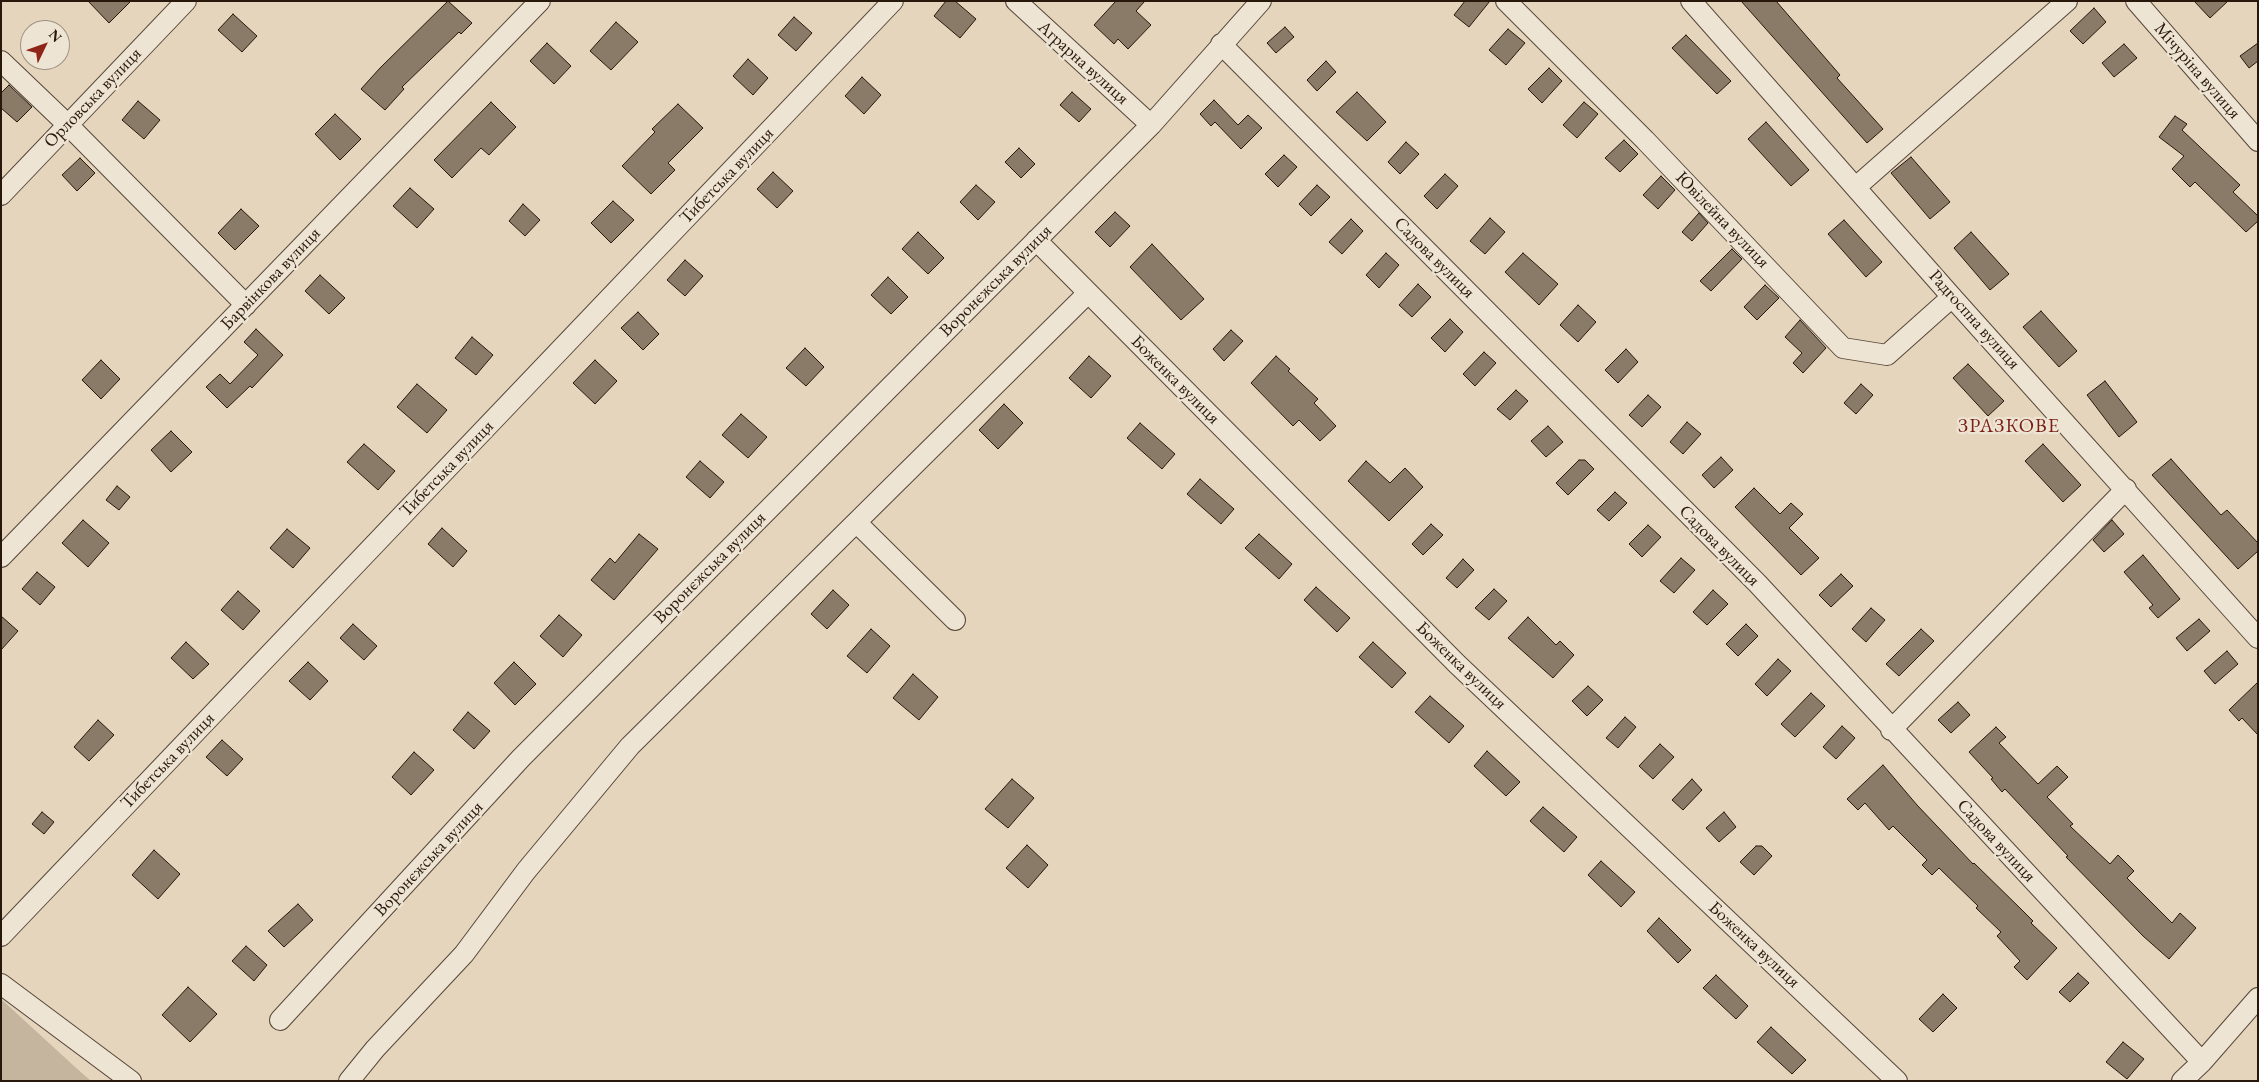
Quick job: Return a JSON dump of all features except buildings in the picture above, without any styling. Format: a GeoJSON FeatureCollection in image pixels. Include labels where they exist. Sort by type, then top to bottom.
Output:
{"type":"FeatureCollection","features":[{"type":"Feature","properties":{"kind":"street","name":"Орловська вулиця"},"geometry":{"type":"LineString","coordinates":[[1,195],[186,1]]}},
{"type":"Feature","properties":{"kind":"street","name":"Барвінкова вулиця"},"geometry":{"type":"LineString","coordinates":[[1,556],[540,1]]}},
{"type":"Feature","properties":{"kind":"street","name":"Тибетська вулиця"},"geometry":{"type":"LineString","coordinates":[[1,936],[893,1]]}},
{"type":"Feature","properties":{"kind":"street","name":"Аграрна вулиця"},"geometry":{"type":"LineString","coordinates":[[1016,1],[1150,125]]}},
{"type":"Feature","properties":{"kind":"street","name":"Воронєжська вулиця"},"geometry":{"type":"LineString","coordinates":[[280,1020],[521,758],[1150,125],[1261,1]]}},
{"type":"Feature","properties":{"kind":"street","name":"Ювілейна вулиця"},"geometry":{"type":"LineString","coordinates":[[1506,1],[1645,140],[1843,348],[1887,355],[1952,297]]}},
{"type":"Feature","properties":{"kind":"street","name":"Радгоспна вулиця"},"geometry":{"type":"LineString","coordinates":[[1691,1],[1952,297],[2258,638]]}},
{"type":"Feature","properties":{"kind":"street"},"geometry":{"type":"LineString","coordinates":[[1856,187],[2066,1]]}},
{"type":"Feature","properties":{"kind":"street","name":"Мічуріна вулиця"},"geometry":{"type":"LineString","coordinates":[[2136,1],[2258,141]]}},
{"type":"Feature","properties":{"kind":"street","name":"Садова вулиця"},"geometry":{"type":"LineString","coordinates":[[1221,44],[1758,584],[1891,730],[2202,1062]]}},
{"type":"Feature","properties":{"kind":"street"},"geometry":{"type":"LineString","coordinates":[[1,60],[246,305]]}},
{"type":"Feature","properties":{"kind":"street","name":"Боженка вулиця"},"geometry":{"type":"LineString","coordinates":[[1036,240],[1457,664],[1897,1081]]}},
{"type":"Feature","properties":{"kind":"street"},"geometry":{"type":"LineString","coordinates":[[348,1081],[375,1049],[464,954],[526,871],[630,746],[772,604],[857,524],[1088,293]]}},
{"type":"Feature","properties":{"kind":"street"},"geometry":{"type":"LineString","coordinates":[[1891,730],[2126,489]]}},
{"type":"Feature","properties":{"kind":"street"},"geometry":{"type":"LineString","coordinates":[[857,524],[955,620]]}},
{"type":"Feature","properties":{"kind":"street"},"geometry":{"type":"LineString","coordinates":[[1,984],[131,1081]]}},
{"type":"Feature","properties":{"kind":"street"},"geometry":{"type":"LineString","coordinates":[[2182,1081],[2202,1062],[2258,998]]}},
{"type":"Feature","properties":{"kind":"shaded area"},"geometry":{"type":"Polygon","coordinates":[[[1,999],[74,1066],[91,1081],[1,1080],[1,999]]]}},
{"type":"Feature","properties":{"kind":"district","name":"ЗРАЗКОВЕ"},"geometry":{"type":"Point","coordinates":[2009,427]}}]}
